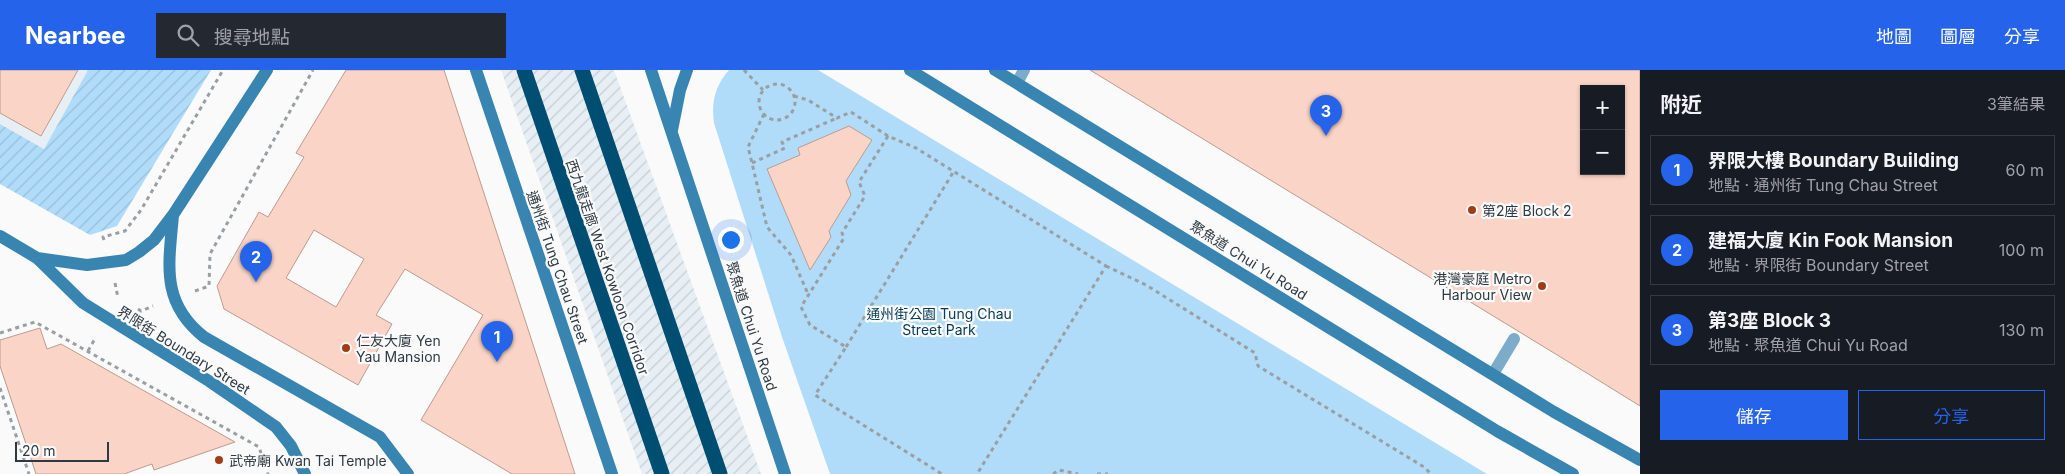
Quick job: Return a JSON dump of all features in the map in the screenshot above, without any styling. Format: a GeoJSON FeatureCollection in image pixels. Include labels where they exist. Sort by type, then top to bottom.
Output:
{"type":"FeatureCollection","features":[{"type":"Feature","properties":{"kind":"highway","name":"西九龍走廊 West Kowloon Corridor"},"geometry":{"type":"LineString","coordinates":[[524,70],[662,474]]}},
{"type":"Feature","properties":{"kind":"highway"},"geometry":{"type":"LineString","coordinates":[[582,70],[720,474]]}},
{"type":"Feature","properties":{"kind":"main road"},"geometry":{"type":"LineString","coordinates":[[173,215],[267,70]]}},
{"type":"Feature","properties":{"kind":"main road","name":"通州街 Tung Chau Street"},"geometry":{"type":"LineString","coordinates":[[476,70],[612,474]]}},
{"type":"Feature","properties":{"kind":"main road","name":"聚魚道 Chui Yu Road"},"geometry":{"type":"LineString","coordinates":[[651,70],[785,474]]}},
{"type":"Feature","properties":{"kind":"main road","name":"聚魚道 Chui Yu Road"},"geometry":{"type":"LineString","coordinates":[[672,130],[680,90],[687,70]]}},
{"type":"Feature","properties":{"kind":"main road","name":"聚魚道 Chui Yu Road"},"geometry":{"type":"LineString","coordinates":[[910,70],[1497,431],[1573,474]]}},
{"type":"Feature","properties":{"kind":"main road"},"geometry":{"type":"LineString","coordinates":[[995,70],[1554,412],[1640,460]]}},
{"type":"Feature","properties":{"kind":"main road","name":"界限街 Boundary Street"},"geometry":{"type":"LineString","coordinates":[[37,258],[87,265],[126,260],[154,240],[173,215]]}},
{"type":"Feature","properties":{"kind":"main road","name":"界限街 Boundary Street"},"geometry":{"type":"LineString","coordinates":[[173,215],[168,273],[180,311],[190,326],[204,337],[380,437],[408,474]]}},
{"type":"Feature","properties":{"kind":"main road","name":"界限街 Boundary Street"},"geometry":{"type":"LineString","coordinates":[[0,236],[37,258],[83,304],[208,381],[276,427],[291,446],[305,474]]}},
{"type":"Feature","properties":{"kind":"street"},"geometry":{"type":"LineString","coordinates":[[1017,83],[1024,70]]}},
{"type":"Feature","properties":{"kind":"street"},"geometry":{"type":"LineString","coordinates":[[1492,374],[1514,339]]}},
{"type":"Feature","properties":{"kind":"path"},"geometry":{"type":"LineString","coordinates":[[103,237],[125,231],[141,210],[223,70]]}},
{"type":"Feature","properties":{"kind":"path"},"geometry":{"type":"LineString","coordinates":[[209,286],[210,254],[313,70]]}},
{"type":"Feature","properties":{"kind":"path"},"geometry":{"type":"LineString","coordinates":[[744,70],[764,90]]}},
{"type":"Feature","properties":{"kind":"path"},"geometry":{"type":"LineString","coordinates":[[772,85],[788,87],[794,96],[794,108],[787,118],[774,120],[764,114],[760,102],[764,90],[772,85]]}},
{"type":"Feature","properties":{"kind":"path"},"geometry":{"type":"LineString","coordinates":[[794,96],[808,100],[837,118]]}},
{"type":"Feature","properties":{"kind":"path"},"geometry":{"type":"LineString","coordinates":[[752,163],[785,148],[782,142],[851,112],[888,136],[916,148],[1106,266],[1146,285],[1255,353],[1258,366],[1424,467],[1430,474]]}},
{"type":"Feature","properties":{"kind":"path"},"geometry":{"type":"LineString","coordinates":[[764,114],[748,147],[768,226],[791,255],[808,295]]}},
{"type":"Feature","properties":{"kind":"path"},"geometry":{"type":"LineString","coordinates":[[846,347],[810,325],[801,307],[844,238],[842,232],[865,196],[859,182],[888,136]]}},
{"type":"Feature","properties":{"kind":"path"},"geometry":{"type":"LineString","coordinates":[[942,474],[815,396],[954,171]]}},
{"type":"Feature","properties":{"kind":"path"},"geometry":{"type":"LineString","coordinates":[[977,474],[1106,266]]}},
{"type":"Feature","properties":{"kind":"path"},"geometry":{"type":"LineString","coordinates":[[0,333],[35,322],[259,448],[268,474]]}},
{"type":"Feature","properties":{"kind":"path"},"geometry":{"type":"LineString","coordinates":[[0,388],[29,474]]}},
{"type":"Feature","properties":{"kind":"path"},"geometry":{"type":"LineString","coordinates":[[1053,474],[1059,470],[1078,474]]}},
{"type":"Feature","properties":{"kind":"path"},"geometry":{"type":"LineString","coordinates":[[1097,474],[1108,474]]}},
{"type":"Feature","properties":{"kind":"shaded area"},"geometry":{"type":"Polygon","coordinates":[[[0,70],[88,70],[44,149],[0,124],[0,70]]]}},
{"type":"Feature","properties":{"kind":"shaded area"},"geometry":{"type":"Polygon","coordinates":[[[501,70],[614,70],[761,474],[642,474],[501,70]]]}},
{"type":"Feature","properties":{"kind":"green space"},"geometry":{"type":"Polygon","coordinates":[[[88,70],[211,70],[117,226],[90,235],[0,184],[0,124],[44,149],[88,70]]]}},
{"type":"Feature","properties":{"kind":"green space","name":"通州街公園 Tung Chau Street Park"},"geometry":{"type":"Polygon","coordinates":[[[729,70],[818,70],[1487,474],[830,474],[782,337],[714,123],[713,108],[715,95],[720,82],[729,70]]]}},
{"type":"Feature","properties":{"kind":"building"},"geometry":{"type":"Polygon","coordinates":[[[0,70],[78,70],[41,136],[0,113],[0,70]]]}},
{"type":"Feature","properties":{"kind":"building"},"geometry":{"type":"Polygon","coordinates":[[[346,70],[444,70],[575,474],[512,474],[421,420],[483,315],[405,269],[376,315],[392,324],[358,385],[224,309],[217,286],[259,212],[268,217],[304,157],[296,153],[346,70]],[[314,230],[286,278],[336,307],[364,259],[314,230]]]}},
{"type":"Feature","properties":{"kind":"building","name":"港灣豪庭 Metro Harbour View"},"geometry":{"type":"Polygon","coordinates":[[[1090,70],[1640,70],[1640,406],[1590,375],[1090,70]]]}},
{"type":"Feature","properties":{"kind":"building"},"geometry":{"type":"Polygon","coordinates":[[[849,126],[872,140],[846,181],[851,195],[829,231],[831,237],[810,270],[767,169],[800,155],[798,148],[849,126]]]}},
{"type":"Feature","properties":{"kind":"building"},"geometry":{"type":"Polygon","coordinates":[[[40,328],[47,349],[61,344],[235,442],[154,470],[152,464],[124,474],[36,474],[0,366],[0,340],[40,328]]]}},
{"type":"Feature","properties":{"kind":"place","name":"第3座 Block 3"},"geometry":{"type":"Point","coordinates":[1326,136]}},
{"type":"Feature","properties":{"kind":"place","name":"第2座 Block 2"},"geometry":{"type":"Point","coordinates":[1472,210]}},
{"type":"Feature","properties":{"kind":"place","name":"建福大廈 Kin Fook Mansion"},"geometry":{"type":"Point","coordinates":[256,282]}},
{"type":"Feature","properties":{"kind":"place","name":"港灣豪庭 Metro Harbour View"},"geometry":{"type":"Point","coordinates":[1542,286]}},
{"type":"Feature","properties":{"kind":"place","name":"仁友大廈 Yen Yau Mansion"},"geometry":{"type":"Point","coordinates":[346,348]}},
{"type":"Feature","properties":{"kind":"place","name":"界限大樓 Boundary Building"},"geometry":{"type":"Point","coordinates":[497,362]}},
{"type":"Feature","properties":{"kind":"place","name":"武帝廟 Kwan Tai Temple"},"geometry":{"type":"Point","coordinates":[219,460]}}]}
